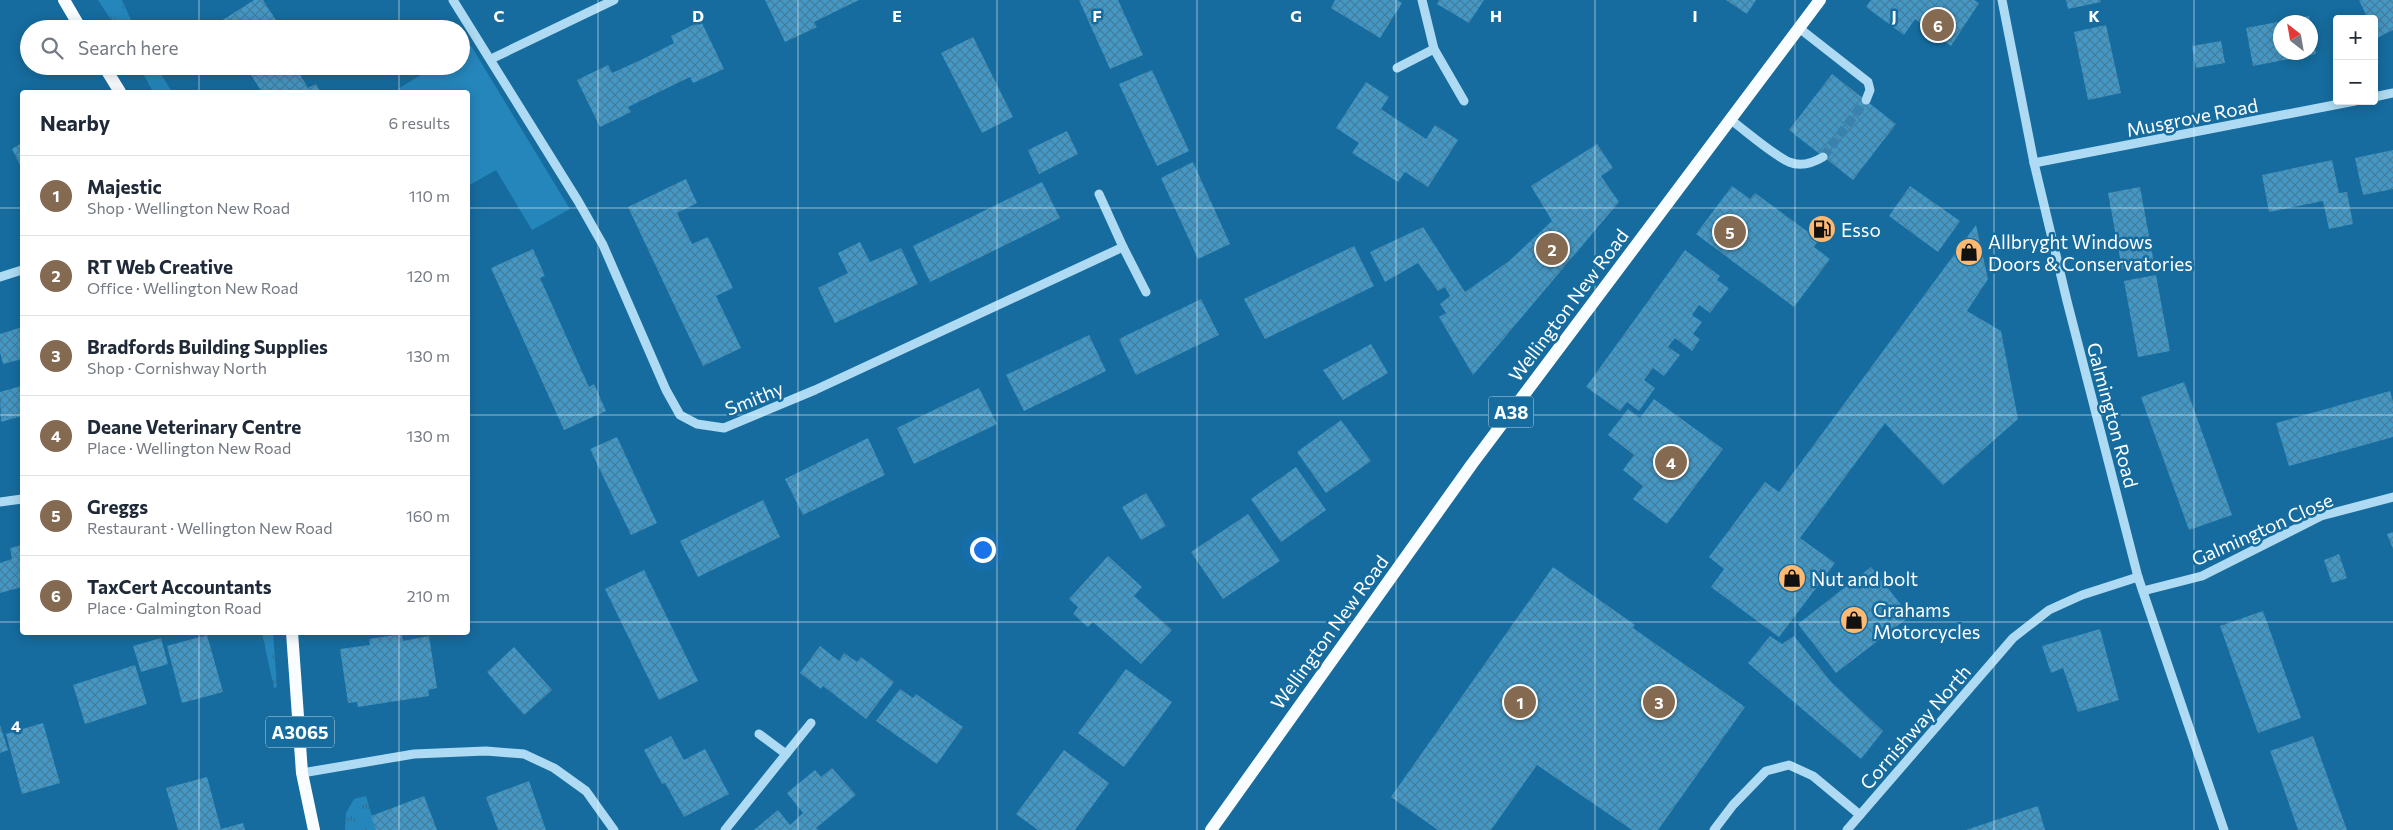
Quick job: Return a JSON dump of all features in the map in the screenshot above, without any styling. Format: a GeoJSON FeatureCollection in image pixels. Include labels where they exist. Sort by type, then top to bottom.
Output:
{"type":"FeatureCollection","features":[{"type":"Feature","properties":{"kind":"main road"},"geometry":{"type":"LineString","coordinates":[[64,0],[76,20]]}},
{"type":"Feature","properties":{"kind":"main road","name":"Wellington New Road"},"geometry":{"type":"LineString","coordinates":[[1211,830],[1472,464],[1820,0]]}},
{"type":"Feature","properties":{"kind":"main road"},"geometry":{"type":"LineString","coordinates":[[110,75],[119,90]]}},
{"type":"Feature","properties":{"kind":"main road","name":"A3065"},"geometry":{"type":"LineString","coordinates":[[292,635],[302,773],[314,830]]}},
{"type":"Feature","properties":{"kind":"street","name":"Smithy"},"geometry":{"type":"LineString","coordinates":[[453,0],[466,20]]}},
{"type":"Feature","properties":{"kind":"street"},"geometry":{"type":"LineString","coordinates":[[491,59],[614,0]]}},
{"type":"Feature","properties":{"kind":"street"},"geometry":{"type":"LineString","coordinates":[[1422,0],[1434,49],[1464,101]]}},
{"type":"Feature","properties":{"kind":"street","name":"Galmington Road"},"geometry":{"type":"LineString","coordinates":[[2002,0],[2034,163],[2069,310],[2138,577],[2224,830]]}},
{"type":"Feature","properties":{"kind":"street","name":"Smithy"},"geometry":{"type":"LineString","coordinates":[[470,26],[603,245],[671,399],[680,415],[698,424],[724,428],[806,394],[1123,247]]}},
{"type":"Feature","properties":{"kind":"street"},"geometry":{"type":"LineString","coordinates":[[1799,28],[1868,82],[1870,90],[1866,100]]}},
{"type":"Feature","properties":{"kind":"street"},"geometry":{"type":"LineString","coordinates":[[1397,68],[1434,49]]}},
{"type":"Feature","properties":{"kind":"street"},"geometry":{"type":"LineString","coordinates":[[2378,96],[2393,93]]}},
{"type":"Feature","properties":{"kind":"street","name":"Musgrove Road"},"geometry":{"type":"LineString","coordinates":[[2034,163],[2334,105]]}},
{"type":"Feature","properties":{"kind":"street"},"geometry":{"type":"LineString","coordinates":[[1731,120],[1790,162],[1803,165],[1823,157]]}},
{"type":"Feature","properties":{"kind":"street"},"geometry":{"type":"LineString","coordinates":[[1099,194],[1146,292]]}},
{"type":"Feature","properties":{"kind":"street"},"geometry":{"type":"LineString","coordinates":[[0,277],[20,271]]}},
{"type":"Feature","properties":{"kind":"street","name":"Galmington Close"},"geometry":{"type":"LineString","coordinates":[[2143,591],[2202,576],[2321,516],[2393,497]]}},
{"type":"Feature","properties":{"kind":"street"},"geometry":{"type":"LineString","coordinates":[[0,502],[20,499]]}},
{"type":"Feature","properties":{"kind":"street","name":"Cornishway North"},"geometry":{"type":"LineString","coordinates":[[1848,830],[2013,638],[2048,610],[2082,595],[2138,577]]}},
{"type":"Feature","properties":{"kind":"street"},"geometry":{"type":"LineString","coordinates":[[725,830],[811,723]]}},
{"type":"Feature","properties":{"kind":"street"},"geometry":{"type":"LineString","coordinates":[[759,734],[786,754]]}},
{"type":"Feature","properties":{"kind":"street"},"geometry":{"type":"LineString","coordinates":[[302,773],[414,754],[486,751],[524,754],[554,768],[586,791],[614,830]]}},
{"type":"Feature","properties":{"kind":"street"},"geometry":{"type":"LineString","coordinates":[[1714,830],[1733,805],[1766,771],[1789,765],[1813,776],[1860,815]]}},
{"type":"Feature","properties":{"kind":"green space"},"geometry":{"type":"Polygon","coordinates":[[[98,0],[122,0],[131,20],[111,20],[98,0]]]}},
{"type":"Feature","properties":{"kind":"green space"},"geometry":{"type":"Polygon","coordinates":[[[470,46],[570,209],[532,230],[496,170],[470,185],[470,90],[398,90],[421,75],[470,75],[470,46]]]}},
{"type":"Feature","properties":{"kind":"green space"},"geometry":{"type":"Polygon","coordinates":[[[144,75],[162,75],[171,90],[152,90],[144,75]]]}},
{"type":"Feature","properties":{"kind":"green space"},"geometry":{"type":"Polygon","coordinates":[[[262,635],[273,635],[277,687],[274,688],[262,635]]]}},
{"type":"Feature","properties":{"kind":"green space"},"geometry":{"type":"Polygon","coordinates":[[[366,796],[376,830],[345,830],[346,813],[354,799],[366,796]]]}},
{"type":"Feature","properties":{"kind":"building"},"geometry":{"type":"Polygon","coordinates":[[[254,0],[263,0],[276,20],[223,20],[254,0]]]}},
{"type":"Feature","properties":{"kind":"building"},"geometry":{"type":"Polygon","coordinates":[[[765,0],[859,0],[814,22],[817,27],[785,42],[765,0]]]}},
{"type":"Feature","properties":{"kind":"building"},"geometry":{"type":"Polygon","coordinates":[[[1079,0],[1118,0],[1143,55],[1110,69],[1079,0]]]}},
{"type":"Feature","properties":{"kind":"building"},"geometry":{"type":"Polygon","coordinates":[[[1335,0],[1397,0],[1402,3],[1380,38],[1331,8],[1335,0]]]}},
{"type":"Feature","properties":{"kind":"building"},"geometry":{"type":"Polygon","coordinates":[[[1439,0],[1484,0],[1469,23],[1437,4],[1439,0]]]}},
{"type":"Feature","properties":{"kind":"building"},"geometry":{"type":"Polygon","coordinates":[[[1726,0],[1756,0],[1747,14],[1726,0]]]}},
{"type":"Feature","properties":{"kind":"building"},"geometry":{"type":"Polygon","coordinates":[[[1871,0],[1974,0],[1979,3],[1951,46],[1915,19],[1904,35],[1866,7],[1871,0]]]}},
{"type":"Feature","properties":{"kind":"building"},"geometry":{"type":"Polygon","coordinates":[[[2066,0],[2100,0],[2101,2],[2068,9],[2066,0]]]}},
{"type":"Feature","properties":{"kind":"building"},"geometry":{"type":"Polygon","coordinates":[[[2359,0],[2393,0],[2393,30],[2378,38],[2378,15],[2366,15],[2359,0]]]}},
{"type":"Feature","properties":{"kind":"building"},"geometry":{"type":"Polygon","coordinates":[[[701,21],[724,69],[693,83],[690,77],[628,107],[631,112],[600,127],[577,80],[608,65],[612,73],[643,59],[674,43],[671,36],[701,21]]]}},
{"type":"Feature","properties":{"kind":"building"},"geometry":{"type":"Polygon","coordinates":[[[2273,23],[2273,60],[2284,60],[2253,66],[2246,28],[2273,23]]]}},
{"type":"Feature","properties":{"kind":"building"},"geometry":{"type":"Polygon","coordinates":[[[2106,25],[2121,93],[2088,100],[2074,32],[2106,25]]]}},
{"type":"Feature","properties":{"kind":"building"},"geometry":{"type":"Polygon","coordinates":[[[973,37],[1013,117],[982,133],[941,53],[973,37]]]}},
{"type":"Feature","properties":{"kind":"building"},"geometry":{"type":"Polygon","coordinates":[[[2221,41],[2225,63],[2196,68],[2192,46],[2221,41]]]}},
{"type":"Feature","properties":{"kind":"building"},"geometry":{"type":"Polygon","coordinates":[[[1152,70],[1189,151],[1157,166],[1119,84],[1152,70]]]}},
{"type":"Feature","properties":{"kind":"building"},"geometry":{"type":"Polygon","coordinates":[[[1832,74],[1896,124],[1853,180],[1789,130],[1832,74]]]}},
{"type":"Feature","properties":{"kind":"building"},"geometry":{"type":"Polygon","coordinates":[[[251,75],[300,75],[308,88],[316,84],[320,90],[261,90],[251,75]]]}},
{"type":"Feature","properties":{"kind":"building"},"geometry":{"type":"Polygon","coordinates":[[[1366,82],[1389,97],[1381,109],[1426,139],[1435,125],[1458,140],[1428,187],[1405,172],[1398,182],[1352,153],[1359,143],[1336,128],[1366,82]]]}},
{"type":"Feature","properties":{"kind":"building"},"geometry":{"type":"Polygon","coordinates":[[[1067,131],[1078,154],[1039,174],[1028,150],[1067,131]]]}},
{"type":"Feature","properties":{"kind":"building"},"geometry":{"type":"Polygon","coordinates":[[[20,144],[20,165],[12,149],[20,144]]]}},
{"type":"Feature","properties":{"kind":"building"},"geometry":{"type":"Polygon","coordinates":[[[1597,144],[1613,168],[1601,176],[1619,202],[1473,375],[1439,317],[1446,313],[1440,304],[1450,296],[1445,287],[1438,291],[1418,263],[1385,282],[1370,252],[1423,227],[1465,292],[1509,261],[1552,221],[1531,186],[1597,144]]]}},
{"type":"Feature","properties":{"kind":"building"},"geometry":{"type":"Polygon","coordinates":[[[2393,150],[2393,189],[2363,195],[2355,158],[2393,150]]]}},
{"type":"Feature","properties":{"kind":"building"},"geometry":{"type":"Polygon","coordinates":[[[2332,160],[2339,193],[2347,192],[2353,224],[2329,229],[2323,201],[2269,212],[2262,175],[2332,160]]]}},
{"type":"Feature","properties":{"kind":"building"},"geometry":{"type":"Polygon","coordinates":[[[1193,162],[1230,244],[1198,259],[1161,178],[1193,162]]]}},
{"type":"Feature","properties":{"kind":"building"},"geometry":{"type":"Polygon","coordinates":[[[686,179],[697,203],[677,213],[692,244],[708,237],[733,288],[716,296],[741,348],[703,366],[628,207],[686,179]]]}},
{"type":"Feature","properties":{"kind":"building"},"geometry":{"type":"Polygon","coordinates":[[[1042,182],[1060,218],[930,282],[913,246],[1042,182]]]}},
{"type":"Feature","properties":{"kind":"building"},"geometry":{"type":"Polygon","coordinates":[[[1732,186],[1750,199],[1755,193],[1819,240],[1814,247],[1830,259],[1794,307],[1696,234],[1732,186]]]}},
{"type":"Feature","properties":{"kind":"building"},"geometry":{"type":"Polygon","coordinates":[[[1910,186],[1960,221],[1938,252],[1889,216],[1910,186]]]}},
{"type":"Feature","properties":{"kind":"building"},"geometry":{"type":"Polygon","coordinates":[[[2140,187],[2154,263],[2122,269],[2108,193],[2140,187]]]}},
{"type":"Feature","properties":{"kind":"building"},"geometry":{"type":"Polygon","coordinates":[[[1976,225],[1988,279],[1967,311],[2001,331],[2018,419],[1943,485],[1885,423],[1800,538],[1835,563],[1779,637],[1711,587],[1724,569],[1709,557],[1765,482],[1779,492],[1976,225]]]}},
{"type":"Feature","properties":{"kind":"building"},"geometry":{"type":"Polygon","coordinates":[[[860,242],[870,262],[901,248],[918,284],[835,323],[818,288],[848,273],[838,253],[860,242]]]}},
{"type":"Feature","properties":{"kind":"building"},"geometry":{"type":"Polygon","coordinates":[[[1354,246],[1374,286],[1265,339],[1244,299],[1354,246]]]}},
{"type":"Feature","properties":{"kind":"building"},"geometry":{"type":"Polygon","coordinates":[[[533,249],[545,276],[540,278],[589,387],[594,384],[606,411],[564,430],[491,268],[533,249]]]}},
{"type":"Feature","properties":{"kind":"building"},"geometry":{"type":"Polygon","coordinates":[[[1685,250],[1720,276],[1717,280],[1729,288],[1710,313],[1699,305],[1692,315],[1702,322],[1693,334],[1700,339],[1692,351],[1675,338],[1668,347],[1680,355],[1664,376],[1653,368],[1644,380],[1655,388],[1639,411],[1627,402],[1620,411],[1586,387],[1685,250]]]}},
{"type":"Feature","properties":{"kind":"building"},"geometry":{"type":"Polygon","coordinates":[[[2156,275],[2170,351],[2138,357],[2124,281],[2156,275]]]}},
{"type":"Feature","properties":{"kind":"building"},"geometry":{"type":"Polygon","coordinates":[[[1201,299],[1219,335],[1136,375],[1119,339],[1201,299]]]}},
{"type":"Feature","properties":{"kind":"building"},"geometry":{"type":"Polygon","coordinates":[[[20,328],[20,360],[3,364],[0,352],[0,334],[20,328]]]}},
{"type":"Feature","properties":{"kind":"building"},"geometry":{"type":"Polygon","coordinates":[[[1089,335],[1106,371],[1024,411],[1006,375],[1089,335]]]}},
{"type":"Feature","properties":{"kind":"building"},"geometry":{"type":"Polygon","coordinates":[[[1371,344],[1388,373],[1343,400],[1323,370],[1371,344]]]}},
{"type":"Feature","properties":{"kind":"building"},"geometry":{"type":"Polygon","coordinates":[[[2184,382],[2232,515],[2189,530],[2141,397],[2184,382]]]}},
{"type":"Feature","properties":{"kind":"building"},"geometry":{"type":"Polygon","coordinates":[[[20,386],[20,417],[1,422],[0,392],[20,386]]]}},
{"type":"Feature","properties":{"kind":"building"},"geometry":{"type":"Polygon","coordinates":[[[979,388],[997,424],[914,464],[897,428],[979,388]]]}},
{"type":"Feature","properties":{"kind":"building"},"geometry":{"type":"Polygon","coordinates":[[[2390,391],[2393,402],[2393,437],[2289,466],[2276,423],[2390,391]]]}},
{"type":"Feature","properties":{"kind":"building"},"geometry":{"type":"Polygon","coordinates":[[[1654,399],[1723,449],[1667,524],[1633,499],[1643,486],[1623,470],[1634,455],[1608,435],[1628,409],[1640,418],[1654,399]]]}},
{"type":"Feature","properties":{"kind":"building"},"geometry":{"type":"Polygon","coordinates":[[[1341,420],[1371,461],[1326,493],[1297,452],[1341,420]]]}},
{"type":"Feature","properties":{"kind":"building"},"geometry":{"type":"Polygon","coordinates":[[[617,437],[657,523],[631,535],[590,449],[617,437]]]}},
{"type":"Feature","properties":{"kind":"building"},"geometry":{"type":"Polygon","coordinates":[[[868,438],[885,475],[803,515],[785,479],[868,438]]]}},
{"type":"Feature","properties":{"kind":"building"},"geometry":{"type":"Polygon","coordinates":[[[1296,467],[1326,510],[1281,542],[1251,499],[1296,467]]]}},
{"type":"Feature","properties":{"kind":"building"},"geometry":{"type":"Polygon","coordinates":[[[1146,493],[1166,526],[1141,540],[1122,507],[1146,493]]]}},
{"type":"Feature","properties":{"kind":"building"},"geometry":{"type":"Polygon","coordinates":[[[763,500],[780,537],[698,577],[680,541],[763,500]]]}},
{"type":"Feature","properties":{"kind":"building"},"geometry":{"type":"Polygon","coordinates":[[[1248,514],[1280,561],[1223,599],[1191,552],[1248,514]]]}},
{"type":"Feature","properties":{"kind":"building"},"geometry":{"type":"Polygon","coordinates":[[[2393,532],[2393,549],[2387,534],[2393,532]]]}},
{"type":"Feature","properties":{"kind":"building"},"geometry":{"type":"Polygon","coordinates":[[[20,546],[20,588],[0,593],[0,563],[12,559],[10,548],[20,546]]]}},
{"type":"Feature","properties":{"kind":"building"},"geometry":{"type":"Polygon","coordinates":[[[2339,554],[2347,578],[2332,583],[2324,560],[2339,554]]]}},
{"type":"Feature","properties":{"kind":"building"},"geometry":{"type":"Polygon","coordinates":[[[1108,556],[1142,587],[1134,596],[1172,630],[1141,664],[1093,622],[1088,627],[1073,614],[1078,607],[1069,599],[1108,556]]]}},
{"type":"Feature","properties":{"kind":"building"},"geometry":{"type":"Polygon","coordinates":[[[1553,567],[1635,625],[1633,628],[1745,707],[1658,830],[1632,830],[1537,765],[1491,830],[1438,830],[1391,797],[1553,567]]]}},
{"type":"Feature","properties":{"kind":"building","name":"Grahams Motorcycles"},"geometry":{"type":"Polygon","coordinates":[[[1871,567],[1910,616],[1836,673],[1798,624],[1871,567]]]}},
{"type":"Feature","properties":{"kind":"building"},"geometry":{"type":"Polygon","coordinates":[[[644,570],[698,681],[659,700],[605,589],[644,570]]]}},
{"type":"Feature","properties":{"kind":"building"},"geometry":{"type":"Polygon","coordinates":[[[2263,611],[2301,718],[2258,733],[2220,626],[2263,611]]]}},
{"type":"Feature","properties":{"kind":"building"},"geometry":{"type":"Polygon","coordinates":[[[2100,629],[2119,700],[2078,712],[2063,668],[2051,673],[2042,646],[2100,629]]]}},
{"type":"Feature","properties":{"kind":"building"},"geometry":{"type":"Polygon","coordinates":[[[207,635],[223,692],[182,703],[167,646],[207,635]]]}},
{"type":"Feature","properties":{"kind":"building"},"geometry":{"type":"Polygon","coordinates":[[[402,635],[403,641],[429,636],[437,688],[428,690],[429,696],[358,707],[357,702],[348,703],[340,649],[370,645],[369,639],[402,635]]]}},
{"type":"Feature","properties":{"kind":"building"},"geometry":{"type":"Polygon","coordinates":[[[1770,636],[1782,644],[1794,636],[1832,683],[1883,731],[1861,759],[1748,663],[1770,636]]]}},
{"type":"Feature","properties":{"kind":"building"},"geometry":{"type":"Polygon","coordinates":[[[161,638],[168,664],[141,672],[133,646],[161,638]]]}},
{"type":"Feature","properties":{"kind":"building"},"geometry":{"type":"Polygon","coordinates":[[[820,646],[839,661],[844,653],[857,662],[861,657],[894,682],[866,719],[823,686],[821,689],[800,673],[820,646]]]}},
{"type":"Feature","properties":{"kind":"building"},"geometry":{"type":"Polygon","coordinates":[[[514,647],[552,690],[524,715],[487,672],[514,647]]]}},
{"type":"Feature","properties":{"kind":"building"},"geometry":{"type":"Polygon","coordinates":[[[135,665],[147,704],[85,724],[73,685],[135,665]]]}},
{"type":"Feature","properties":{"kind":"building"},"geometry":{"type":"Polygon","coordinates":[[[1126,669],[1172,702],[1124,767],[1078,733],[1126,669]]]}},
{"type":"Feature","properties":{"kind":"building"},"geometry":{"type":"Polygon","coordinates":[[[900,689],[913,698],[916,694],[963,727],[937,764],[876,721],[900,689]]]}},
{"type":"Feature","properties":{"kind":"building"},"geometry":{"type":"Polygon","coordinates":[[[43,723],[60,783],[22,794],[6,734],[43,723]]]}},
{"type":"Feature","properties":{"kind":"building"},"geometry":{"type":"Polygon","coordinates":[[[0,725],[8,750],[0,753],[0,725]]]}},
{"type":"Feature","properties":{"kind":"building"},"geometry":{"type":"Polygon","coordinates":[[[671,736],[684,760],[705,749],[729,794],[684,817],[665,783],[662,784],[644,750],[671,736]]]}},
{"type":"Feature","properties":{"kind":"building"},"geometry":{"type":"Polygon","coordinates":[[[2313,736],[2347,830],[2298,830],[2270,751],[2313,736]]]}},
{"type":"Feature","properties":{"kind":"building"},"geometry":{"type":"Polygon","coordinates":[[[1064,750],[1109,783],[1075,830],[1038,830],[1016,814],[1064,750]]]}},
{"type":"Feature","properties":{"kind":"building"},"geometry":{"type":"Polygon","coordinates":[[[832,768],[856,795],[816,828],[818,830],[754,830],[778,810],[790,825],[803,813],[787,793],[815,770],[821,777],[832,768]]]}},
{"type":"Feature","properties":{"kind":"building"},"geometry":{"type":"Polygon","coordinates":[[[207,777],[221,829],[243,823],[245,830],[178,830],[166,788],[207,777]]]}},
{"type":"Feature","properties":{"kind":"building"},"geometry":{"type":"Polygon","coordinates":[[[529,781],[546,830],[498,830],[486,797],[529,781]]]}},
{"type":"Feature","properties":{"kind":"building"},"geometry":{"type":"Polygon","coordinates":[[[424,796],[437,830],[376,830],[371,816],[424,796]]]}},
{"type":"Feature","properties":{"kind":"building"},"geometry":{"type":"Polygon","coordinates":[[[2038,806],[2045,830],[1966,830],[2038,806]]]}},
{"type":"Feature","properties":{"kind":"tunnel"},"geometry":{"type":"LineString","coordinates":[[1823,157],[1866,100]]}},
{"type":"Feature","properties":{"kind":"place","name":"TaxCert Accountants"},"geometry":{"type":"Point","coordinates":[1938,25]}},
{"type":"Feature","properties":{"kind":"place","name":"Esso"},"geometry":{"type":"Point","coordinates":[1822,229]}},
{"type":"Feature","properties":{"kind":"place","name":"Greggs"},"geometry":{"type":"Point","coordinates":[1730,232]}},
{"type":"Feature","properties":{"kind":"place","name":"RT Web Creative"},"geometry":{"type":"Point","coordinates":[1552,249]}},
{"type":"Feature","properties":{"kind":"place","name":"Allbryght Windows Doors & Conservatories"},"geometry":{"type":"Point","coordinates":[1969,252]}},
{"type":"Feature","properties":{"kind":"place","name":"Deane Veterinary Centre"},"geometry":{"type":"Point","coordinates":[1671,462]}},
{"type":"Feature","properties":{"kind":"place","name":"Nut and bolt"},"geometry":{"type":"Point","coordinates":[1792,578]}},
{"type":"Feature","properties":{"kind":"place","name":"Grahams Motorcycles"},"geometry":{"type":"Point","coordinates":[1854,620]}},
{"type":"Feature","properties":{"kind":"place","name":"Majestic"},"geometry":{"type":"Point","coordinates":[1520,702]}},
{"type":"Feature","properties":{"kind":"place","name":"Bradfords Building Supplies"},"geometry":{"type":"Point","coordinates":[1659,702]}}]}
